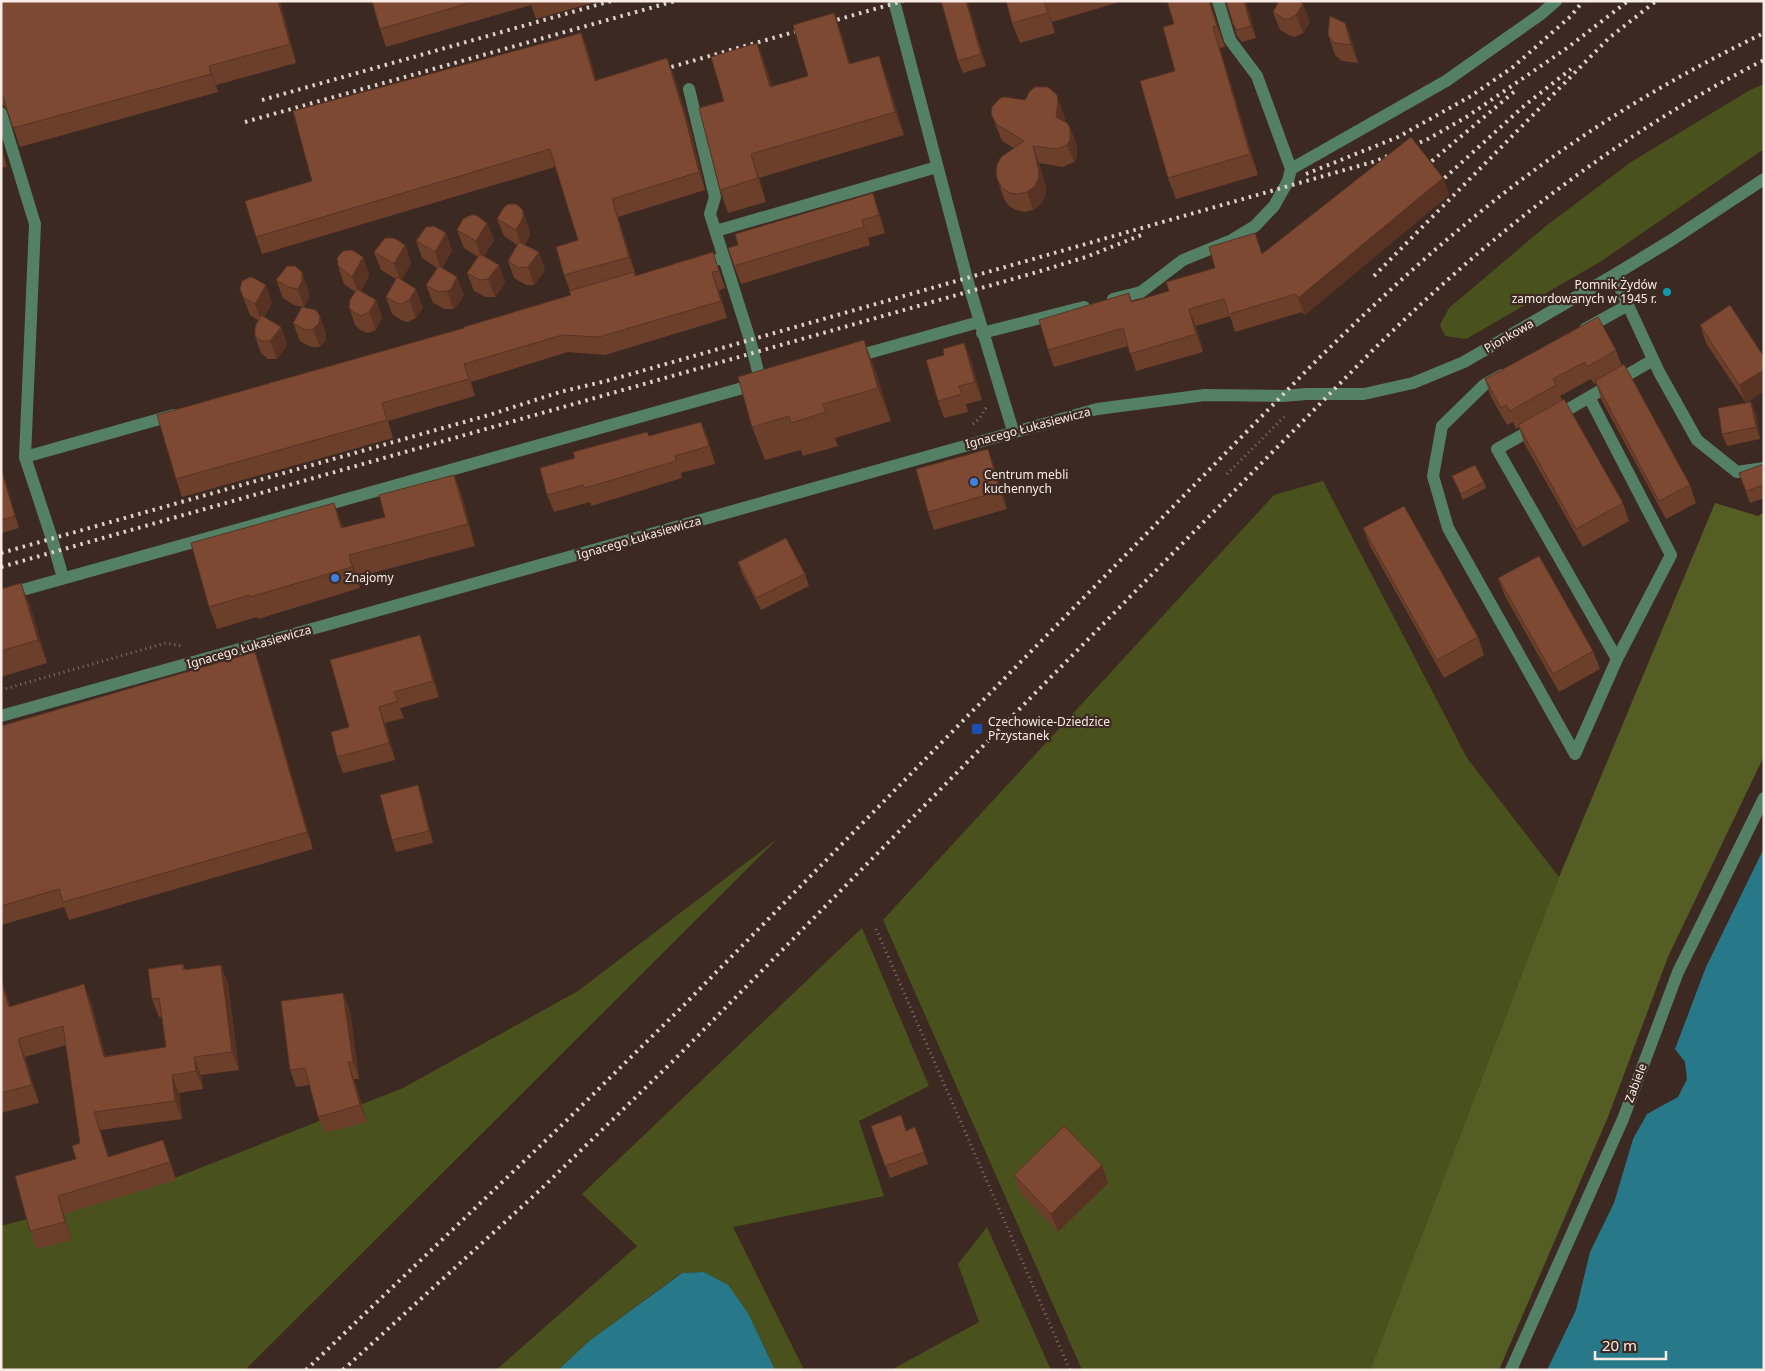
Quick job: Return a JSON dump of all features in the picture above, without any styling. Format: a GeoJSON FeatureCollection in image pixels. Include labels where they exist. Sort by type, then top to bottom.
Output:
{"type":"FeatureCollection","features":[{"type":"Feature","properties":{"kind":"street"},"geometry":{"type":"LineString","coordinates":[[894,1],[981,328],[1012,432]]}},
{"type":"Feature","properties":{"kind":"street"},"geometry":{"type":"LineString","coordinates":[[846,360],[1141,292],[1183,260],[1232,240],[1255,226],[1274,206],[1288,181],[1291,169],[1257,76],[1230,40],[1218,1]]}},
{"type":"Feature","properties":{"kind":"street"},"geometry":{"type":"LineString","coordinates":[[1291,169],[1446,82],[1541,14],[1556,1]]}},
{"type":"Feature","properties":{"kind":"street"},"geometry":{"type":"LineString","coordinates":[[1,596],[765,382],[710,214],[715,197],[689,90]]}},
{"type":"Feature","properties":{"kind":"street"},"geometry":{"type":"LineString","coordinates":[[1,113],[35,224],[25,457],[63,578]]}},
{"type":"Feature","properties":{"kind":"street"},"geometry":{"type":"LineString","coordinates":[[716,231],[937,166]]}},
{"type":"Feature","properties":{"kind":"street","name":"Pionkowa"},"geometry":{"type":"LineString","coordinates":[[1282,396],[1364,394],[1413,383],[1464,362],[1670,241],[1764,179]]}},
{"type":"Feature","properties":{"kind":"street"},"geometry":{"type":"LineString","coordinates":[[686,269],[724,258]]}},
{"type":"Feature","properties":{"kind":"street"},"geometry":{"type":"LineString","coordinates":[[1614,275],[1653,360],[1696,440],[1737,472],[1764,468]]}},
{"type":"Feature","properties":{"kind":"street"},"geometry":{"type":"LineString","coordinates":[[1577,333],[1628,305]]}},
{"type":"Feature","properties":{"kind":"street"},"geometry":{"type":"LineString","coordinates":[[1617,659],[1497,449],[1653,360]]}},
{"type":"Feature","properties":{"kind":"street"},"geometry":{"type":"LineString","coordinates":[[1509,371],[1484,385],[1442,426],[1433,476],[1448,528],[1575,754],[1617,659],[1671,555],[1589,397]]}},
{"type":"Feature","properties":{"kind":"street","name":"Ignacego Łukasiewicza"},"geometry":{"type":"LineString","coordinates":[[1,716],[1097,409],[1205,395],[1282,396]]}},
{"type":"Feature","properties":{"kind":"street"},"geometry":{"type":"LineString","coordinates":[[25,457],[188,411]]}},
{"type":"Feature","properties":{"kind":"street","name":"Zabiele"},"geometry":{"type":"LineString","coordinates":[[1511,1370],[1623,1118],[1678,972],[1764,798]]}},
{"type":"Feature","properties":{"kind":"path"},"geometry":{"type":"LineString","coordinates":[[1227,474],[1307,394]]}},
{"type":"Feature","properties":{"kind":"path"},"geometry":{"type":"LineString","coordinates":[[876,929],[1070,1370]]}},
{"type":"Feature","properties":{"kind":"green space"},"geometry":{"type":"Polygon","coordinates":[[[1764,84],[1764,149],[1600,262],[1466,339],[1445,336],[1440,325],[1449,308],[1546,226],[1631,162],[1750,90],[1764,84]]]}},
{"type":"Feature","properties":{"kind":"green space"},"geometry":{"type":"Polygon","coordinates":[[[1323,481],[1467,758],[1559,877],[1370,1370],[1082,1370],[883,920],[1274,495],[1323,481]]]}},
{"type":"Feature","properties":{"kind":"green space"},"geometry":{"type":"Polygon","coordinates":[[[1715,503],[1758,516],[1764,512],[1764,756],[1668,957],[1608,1117],[1499,1370],[1370,1370],[1559,877],[1715,503]]]}},
{"type":"Feature","properties":{"kind":"green space"},"geometry":{"type":"Polygon","coordinates":[[[777,839],[245,1370],[1,1370],[1,1226],[162,1183],[403,1088],[578,991],[777,839]]]}},
{"type":"Feature","properties":{"kind":"green space"},"geometry":{"type":"Polygon","coordinates":[[[862,928],[929,1086],[859,1121],[884,1196],[733,1227],[804,1370],[775,1370],[748,1313],[704,1272],[681,1273],[589,1341],[558,1370],[496,1370],[637,1246],[582,1194],[862,928]]]}},
{"type":"Feature","properties":{"kind":"green space"},"geometry":{"type":"Polygon","coordinates":[[[987,1227],[1051,1370],[891,1370],[979,1322],[958,1264],[987,1227]]]}},
{"type":"Feature","properties":{"kind":"water"},"geometry":{"type":"Polygon","coordinates":[[[1764,848],[1764,1370],[1547,1370],[1576,1310],[1590,1252],[1614,1203],[1633,1139],[1647,1114],[1678,1097],[1687,1079],[1685,1062],[1675,1049],[1706,967],[1764,848]]]}},
{"type":"Feature","properties":{"kind":"water"},"geometry":{"type":"Polygon","coordinates":[[[704,1272],[728,1285],[748,1313],[775,1370],[558,1370],[589,1341],[682,1273],[704,1272]]]}},
{"type":"Feature","properties":{"kind":"building"},"geometry":{"type":"Polygon","coordinates":[[[1,1],[278,1],[290,44],[209,66],[211,74],[13,128],[1,91],[1,1]]]}},
{"type":"Feature","properties":{"kind":"building"},"geometry":{"type":"Polygon","coordinates":[[[372,1],[476,1],[380,29],[372,1]]]}},
{"type":"Feature","properties":{"kind":"building"},"geometry":{"type":"Polygon","coordinates":[[[941,1],[966,1],[981,54],[958,61],[941,1]]]}},
{"type":"Feature","properties":{"kind":"building"},"geometry":{"type":"Polygon","coordinates":[[[1006,1],[1044,1],[1048,13],[1012,23],[1006,1]]]}},
{"type":"Feature","properties":{"kind":"building"},"geometry":{"type":"Polygon","coordinates":[[[1167,1],[1209,1],[1217,26],[1213,27],[1250,154],[1168,178],[1140,81],[1175,71],[1163,27],[1174,24],[1167,1]]]}},
{"type":"Feature","properties":{"kind":"building"},"geometry":{"type":"Polygon","coordinates":[[[1226,1],[1244,1],[1251,26],[1237,30],[1233,24],[1226,1]]]}},
{"type":"Feature","properties":{"kind":"building"},"geometry":{"type":"Polygon","coordinates":[[[1279,1],[1299,1],[1303,4],[1296,15],[1289,19],[1284,19],[1273,12],[1279,1]]]}},
{"type":"Feature","properties":{"kind":"building"},"geometry":{"type":"Polygon","coordinates":[[[834,13],[849,64],[879,56],[895,112],[751,154],[758,178],[720,190],[699,108],[724,101],[711,57],[757,43],[770,87],[808,76],[793,25],[834,13]]]}},
{"type":"Feature","properties":{"kind":"building"},"geometry":{"type":"Polygon","coordinates":[[[1330,16],[1345,23],[1351,45],[1335,43],[1329,37],[1330,16]]]}},
{"type":"Feature","properties":{"kind":"building"},"geometry":{"type":"Polygon","coordinates":[[[581,33],[595,81],[667,58],[699,172],[612,199],[629,257],[564,275],[556,247],[578,240],[550,149],[256,237],[245,201],[312,181],[293,111],[581,33]]]}},
{"type":"Feature","properties":{"kind":"building"},"geometry":{"type":"Polygon","coordinates":[[[1035,87],[1048,87],[1057,95],[1056,117],[1067,123],[1070,128],[1070,139],[1067,145],[1057,149],[1033,146],[1039,171],[1038,179],[1034,187],[1027,192],[1010,193],[1002,188],[998,181],[997,165],[1001,157],[1024,141],[996,124],[991,113],[992,107],[1000,98],[1025,100],[1030,91],[1035,87]]]}},
{"type":"Feature","properties":{"kind":"building"},"geometry":{"type":"Polygon","coordinates":[[[1411,137],[1443,178],[1298,298],[1296,294],[1229,314],[1224,299],[1189,309],[1196,334],[1130,354],[1123,328],[1048,350],[1039,320],[1129,293],[1131,302],[1169,291],[1166,282],[1215,268],[1209,247],[1255,233],[1262,254],[1411,137]]]}},
{"type":"Feature","properties":{"kind":"building"},"geometry":{"type":"Polygon","coordinates":[[[873,193],[879,215],[862,220],[864,227],[734,266],[728,248],[738,245],[735,234],[873,193]]]}},
{"type":"Feature","properties":{"kind":"building"},"geometry":{"type":"Polygon","coordinates":[[[508,204],[516,204],[523,210],[523,218],[516,230],[497,219],[508,204]]]}},
{"type":"Feature","properties":{"kind":"building"},"geometry":{"type":"Polygon","coordinates":[[[476,215],[487,223],[476,241],[457,230],[463,219],[476,215]]]}},
{"type":"Feature","properties":{"kind":"building"},"geometry":{"type":"Polygon","coordinates":[[[434,226],[446,233],[435,252],[416,241],[426,227],[434,226]]]}},
{"type":"Feature","properties":{"kind":"building"},"geometry":{"type":"Polygon","coordinates":[[[385,238],[394,238],[405,245],[394,264],[374,252],[385,238]]]}},
{"type":"Feature","properties":{"kind":"building"},"geometry":{"type":"Polygon","coordinates":[[[519,242],[539,252],[528,267],[519,268],[508,261],[519,242]]]}},
{"type":"Feature","properties":{"kind":"building"},"geometry":{"type":"Polygon","coordinates":[[[352,250],[363,257],[352,277],[338,266],[337,258],[343,251],[352,250]]]}},
{"type":"Feature","properties":{"kind":"building"},"geometry":{"type":"Polygon","coordinates":[[[713,252],[719,271],[712,272],[721,301],[599,337],[562,335],[464,364],[469,379],[382,403],[387,420],[176,479],[157,415],[464,328],[571,295],[569,291],[634,272],[635,276],[713,252]]]}},
{"type":"Feature","properties":{"kind":"building"},"geometry":{"type":"Polygon","coordinates":[[[480,254],[499,265],[488,279],[480,280],[467,273],[480,254]]]}},
{"type":"Feature","properties":{"kind":"building"},"geometry":{"type":"Polygon","coordinates":[[[287,266],[295,266],[302,272],[302,281],[298,289],[288,287],[276,280],[287,266]]]}},
{"type":"Feature","properties":{"kind":"building"},"geometry":{"type":"Polygon","coordinates":[[[439,266],[457,277],[451,289],[447,291],[438,292],[426,285],[439,266]]]}},
{"type":"Feature","properties":{"kind":"building"},"geometry":{"type":"Polygon","coordinates":[[[250,277],[266,285],[255,304],[243,297],[240,289],[242,281],[250,277]]]}},
{"type":"Feature","properties":{"kind":"building"},"geometry":{"type":"Polygon","coordinates":[[[397,277],[416,289],[409,300],[401,304],[386,297],[397,277]]]}},
{"type":"Feature","properties":{"kind":"building"},"geometry":{"type":"Polygon","coordinates":[[[357,289],[376,300],[369,312],[361,316],[353,312],[349,307],[350,300],[357,289]]]}},
{"type":"Feature","properties":{"kind":"building"},"geometry":{"type":"Polygon","coordinates":[[[1730,305],[1764,357],[1764,370],[1739,385],[1700,325],[1730,305]]]}},
{"type":"Feature","properties":{"kind":"building"},"geometry":{"type":"Polygon","coordinates":[[[302,307],[316,310],[320,316],[319,323],[313,329],[305,330],[293,323],[302,307]]]}},
{"type":"Feature","properties":{"kind":"building"},"geometry":{"type":"Polygon","coordinates":[[[261,315],[281,327],[270,341],[261,341],[255,336],[255,327],[261,315]]]}},
{"type":"Feature","properties":{"kind":"building"},"geometry":{"type":"Polygon","coordinates":[[[1598,317],[1616,350],[1587,367],[1585,362],[1553,379],[1556,385],[1510,411],[1506,405],[1501,408],[1485,379],[1598,317]]]}},
{"type":"Feature","properties":{"kind":"building"},"geometry":{"type":"Polygon","coordinates":[[[864,340],[878,388],[823,404],[826,412],[791,423],[789,416],[752,427],[738,377],[864,340]]]}},
{"type":"Feature","properties":{"kind":"building"},"geometry":{"type":"Polygon","coordinates":[[[964,343],[975,382],[959,386],[962,394],[938,401],[926,360],[944,355],[943,349],[964,343]]]}},
{"type":"Feature","properties":{"kind":"building"},"geometry":{"type":"Polygon","coordinates":[[[1624,364],[1690,485],[1659,501],[1595,381],[1624,364]]]}},
{"type":"Feature","properties":{"kind":"building"},"geometry":{"type":"Polygon","coordinates":[[[1564,399],[1623,503],[1576,529],[1518,425],[1564,399]]]}},
{"type":"Feature","properties":{"kind":"building"},"geometry":{"type":"Polygon","coordinates":[[[1751,402],[1756,427],[1722,434],[1718,408],[1751,402]]]}},
{"type":"Feature","properties":{"kind":"building"},"geometry":{"type":"Polygon","coordinates":[[[701,422],[709,446],[675,456],[676,461],[585,488],[583,485],[547,495],[540,468],[575,458],[573,452],[647,432],[649,436],[701,422]]]}},
{"type":"Feature","properties":{"kind":"building"},"geometry":{"type":"Polygon","coordinates":[[[988,449],[1000,491],[928,512],[916,469],[988,449]]]}},
{"type":"Feature","properties":{"kind":"building"},"geometry":{"type":"Polygon","coordinates":[[[1764,464],[1764,485],[1746,491],[1739,473],[1764,464]]]}},
{"type":"Feature","properties":{"kind":"building"},"geometry":{"type":"Polygon","coordinates":[[[1475,465],[1484,482],[1461,494],[1452,476],[1475,465]]]}},
{"type":"Feature","properties":{"kind":"building"},"geometry":{"type":"Polygon","coordinates":[[[1,469],[15,516],[1,520],[1,469]]]}},
{"type":"Feature","properties":{"kind":"building"},"geometry":{"type":"Polygon","coordinates":[[[454,475],[468,524],[349,555],[352,567],[209,607],[191,543],[334,503],[341,528],[385,517],[379,495],[454,475]]]}},
{"type":"Feature","properties":{"kind":"building"},"geometry":{"type":"Polygon","coordinates":[[[1404,506],[1478,637],[1437,660],[1363,528],[1404,506]]]}},
{"type":"Feature","properties":{"kind":"building"},"geometry":{"type":"Polygon","coordinates":[[[786,538],[805,574],[756,598],[738,562],[786,538]]]}},
{"type":"Feature","properties":{"kind":"building"},"geometry":{"type":"Polygon","coordinates":[[[1539,556],[1593,651],[1553,674],[1498,578],[1539,556]]]}},
{"type":"Feature","properties":{"kind":"building"},"geometry":{"type":"Polygon","coordinates":[[[21,583],[38,640],[1,651],[1,589],[21,583]]]}},
{"type":"Feature","properties":{"kind":"building"},"geometry":{"type":"Polygon","coordinates":[[[420,635],[433,681],[394,692],[398,701],[379,707],[389,743],[337,757],[331,732],[349,727],[330,660],[420,635]]]}},
{"type":"Feature","properties":{"kind":"building"},"geometry":{"type":"Polygon","coordinates":[[[255,652],[307,832],[63,902],[59,889],[1,906],[1,726],[255,652]]]}},
{"type":"Feature","properties":{"kind":"building"},"geometry":{"type":"Polygon","coordinates":[[[418,785],[429,831],[392,840],[380,795],[418,785]]]}},
{"type":"Feature","properties":{"kind":"building"},"geometry":{"type":"Polygon","coordinates":[[[183,964],[183,970],[221,965],[232,1052],[194,1057],[196,1071],[172,1075],[175,1101],[94,1112],[108,1157],[163,1140],[170,1162],[58,1196],[65,1222],[30,1231],[15,1176],[76,1159],[72,1146],[80,1143],[63,1026],[18,1039],[32,1085],[1,1093],[1,981],[9,1007],[84,984],[104,1057],[166,1047],[159,998],[152,999],[148,969],[183,964]]]}},
{"type":"Feature","properties":{"kind":"building"},"geometry":{"type":"Polygon","coordinates":[[[343,993],[353,1062],[348,1062],[360,1105],[318,1117],[305,1068],[290,1070],[281,1001],[343,993]]]}},
{"type":"Feature","properties":{"kind":"building"},"geometry":{"type":"Polygon","coordinates":[[[901,1115],[906,1131],[915,1127],[924,1152],[885,1166],[871,1126],[901,1115]]]}},
{"type":"Feature","properties":{"kind":"building"},"geometry":{"type":"Polygon","coordinates":[[[1064,1126],[1102,1165],[1051,1214],[1014,1175],[1064,1126]]]}},
{"type":"Feature","properties":{"kind":"railway"},"geometry":{"type":"LineString","coordinates":[[262,100],[611,1]]}},
{"type":"Feature","properties":{"kind":"railway"},"geometry":{"type":"LineString","coordinates":[[245,122],[675,1]]}},
{"type":"Feature","properties":{"kind":"railway"},"geometry":{"type":"LineString","coordinates":[[657,71],[903,1]]}},
{"type":"Feature","properties":{"kind":"railway"},"geometry":{"type":"LineString","coordinates":[[1306,174],[1398,137],[1471,96],[1513,67],[1571,16],[1583,1]]}},
{"type":"Feature","properties":{"kind":"railway"},"geometry":{"type":"LineString","coordinates":[[1,553],[489,415],[560,392],[610,380],[1376,161],[1428,139],[1468,116],[1567,48],[1628,1]]}},
{"type":"Feature","properties":{"kind":"railway"},"geometry":{"type":"LineString","coordinates":[[1374,276],[1609,38],[1656,1]]}},
{"type":"Feature","properties":{"kind":"railway"},"geometry":{"type":"LineString","coordinates":[[306,1370],[565,1122],[686,1003],[1312,365],[1427,256],[1502,194],[1610,118],[1647,95],[1764,33]]}},
{"type":"Feature","properties":{"kind":"railway"},"geometry":{"type":"LineString","coordinates":[[343,1370],[539,1191],[672,1062],[1414,310],[1507,229],[1605,155],[1709,89],[1764,60]]}},
{"type":"Feature","properties":{"kind":"railway"},"geometry":{"type":"LineString","coordinates":[[1439,183],[1525,105],[1571,69]]}},
{"type":"Feature","properties":{"kind":"railway"},"geometry":{"type":"LineString","coordinates":[[1426,166],[1515,91]]}},
{"type":"Feature","properties":{"kind":"railway"},"geometry":{"type":"LineString","coordinates":[[1,567],[1034,273],[1086,257],[1144,234]]}},
{"type":"Feature","properties":{"kind":"place","name":"Pomnik Żydów zamordowanych w 1945 r."},"geometry":{"type":"Point","coordinates":[1667,292]}},
{"type":"Feature","properties":{"kind":"place","name":"Centrum mebli kuchennych"},"geometry":{"type":"Point","coordinates":[974,482]}},
{"type":"Feature","properties":{"kind":"place","name":"Znajomy"},"geometry":{"type":"Point","coordinates":[335,578]}},
{"type":"Feature","properties":{"kind":"place","name":"Czechowice-Dziedzice Przystanek"},"geometry":{"type":"Point","coordinates":[977,729]}}]}
